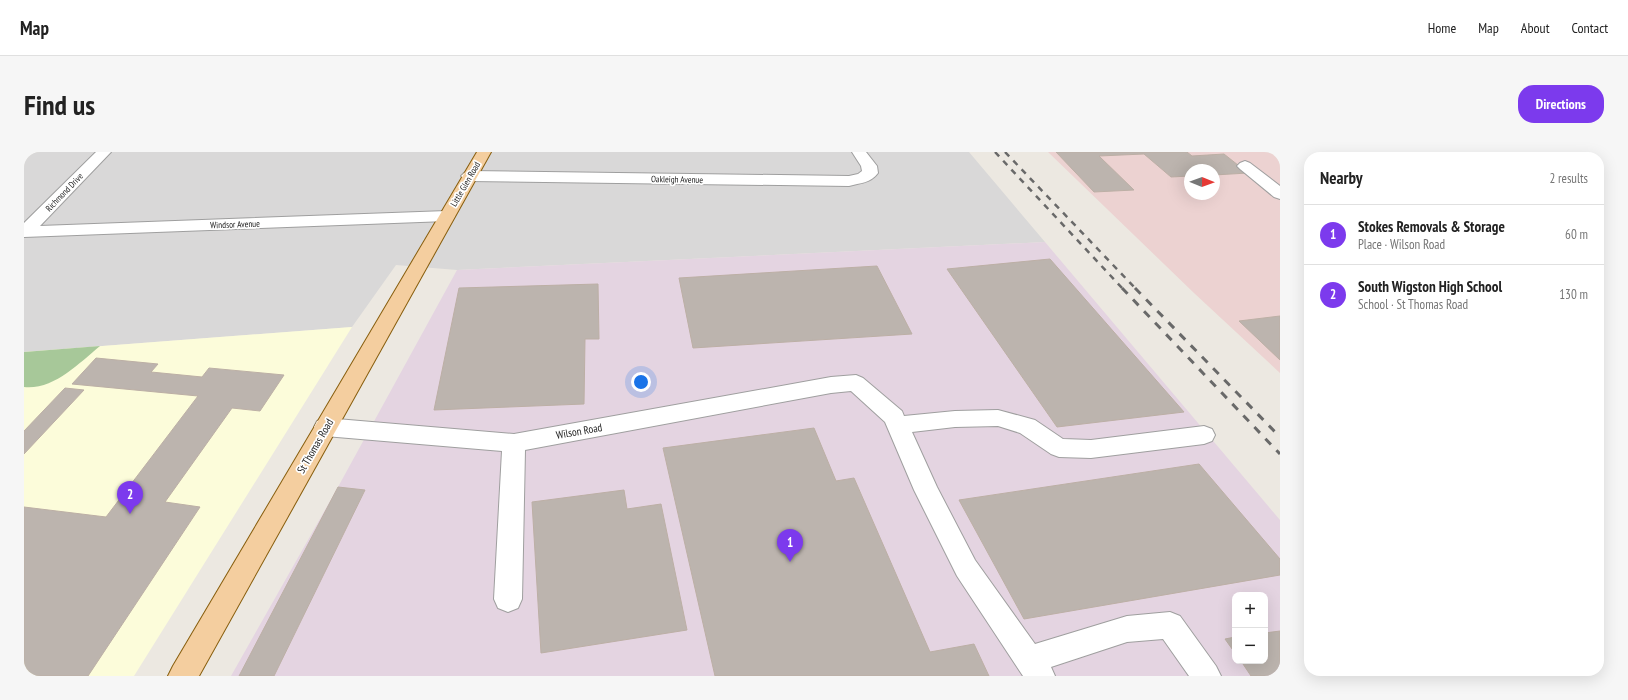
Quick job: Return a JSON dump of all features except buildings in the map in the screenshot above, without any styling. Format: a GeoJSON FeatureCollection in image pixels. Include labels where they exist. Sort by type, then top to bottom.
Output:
{"type":"FeatureCollection","features":[{"type":"Feature","properties":{"kind":"main road","name":"Little Glen Road"},"geometry":{"type":"LineString","coordinates":[[447,216],[484,152]]}},
{"type":"Feature","properties":{"kind":"main road","name":"St Thomas Road"},"geometry":{"type":"LineString","coordinates":[[183,676],[447,216]]}},
{"type":"Feature","properties":{"kind":"street","name":"Richmond Drive"},"geometry":{"type":"LineString","coordinates":[[25,232],[104,152]]}},
{"type":"Feature","properties":{"kind":"street","name":"Oakleigh Avenue"},"geometry":{"type":"LineString","coordinates":[[469,176],[849,181],[867,176],[870,170],[863,157]]}},
{"type":"Feature","properties":{"kind":"street"},"geometry":{"type":"LineString","coordinates":[[1245,166],[1280,194]]}},
{"type":"Feature","properties":{"kind":"street","name":"Windsor Avenue"},"geometry":{"type":"LineString","coordinates":[[25,232],[447,216]]}},
{"type":"Feature","properties":{"kind":"street","name":"Wilson Road"},"geometry":{"type":"LineString","coordinates":[[325,427],[514,443],[831,385],[856,383],[894,417],[926,490],[966,568],[1035,668]]}},
{"type":"Feature","properties":{"kind":"street"},"geometry":{"type":"LineString","coordinates":[[898,425],[955,419],[998,418],[1027,426],[1059,448],[1091,449],[1204,435]]}},
{"type":"Feature","properties":{"kind":"street"},"geometry":{"type":"LineString","coordinates":[[508,599],[514,443]]}},
{"type":"Feature","properties":{"kind":"street"},"geometry":{"type":"LineString","coordinates":[[1035,668],[1127,629],[1170,625],[1206,676]]}},
{"type":"Feature","properties":{"kind":"shaded area"},"geometry":{"type":"Polygon","coordinates":[[[24,152],[969,152],[1045,242],[457,270],[396,265],[352,327],[24,352],[24,152]]]}},
{"type":"Feature","properties":{"kind":"shaded area"},"geometry":{"type":"Polygon","coordinates":[[[1048,152],[1280,152],[1280,373],[1194,293],[1048,152]]]}},
{"type":"Feature","properties":{"kind":"shaded area"},"geometry":{"type":"Polygon","coordinates":[[[1045,242],[1280,520],[1280,676],[231,676],[338,487],[457,270],[1045,242]]]}},
{"type":"Feature","properties":{"kind":"shaded area"},"geometry":{"type":"Polygon","coordinates":[[[352,327],[134,676],[24,676],[24,352],[352,327]]]}},
{"type":"Feature","properties":{"kind":"shaded area"},"geometry":{"type":"Polygon","coordinates":[[[100,346],[74,368],[55,380],[35,387],[24,387],[24,352],[100,346]]]}},
{"type":"Feature","properties":{"kind":"railway"},"geometry":{"type":"LineString","coordinates":[[995,152],[1123,289]]}},
{"type":"Feature","properties":{"kind":"railway"},"geometry":{"type":"LineString","coordinates":[[1005,152],[1136,289]]}},
{"type":"Feature","properties":{"kind":"railway"},"geometry":{"type":"LineString","coordinates":[[1122,288],[1280,454]]}},
{"type":"Feature","properties":{"kind":"railway"},"geometry":{"type":"LineString","coordinates":[[1135,288],[1280,437]]}},
{"type":"Feature","properties":{"kind":"place","name":"South Wigston High School"},"geometry":{"type":"Point","coordinates":[130,514]}},
{"type":"Feature","properties":{"kind":"place","name":"Stokes Removals & Storage"},"geometry":{"type":"Point","coordinates":[790,562]}}]}
